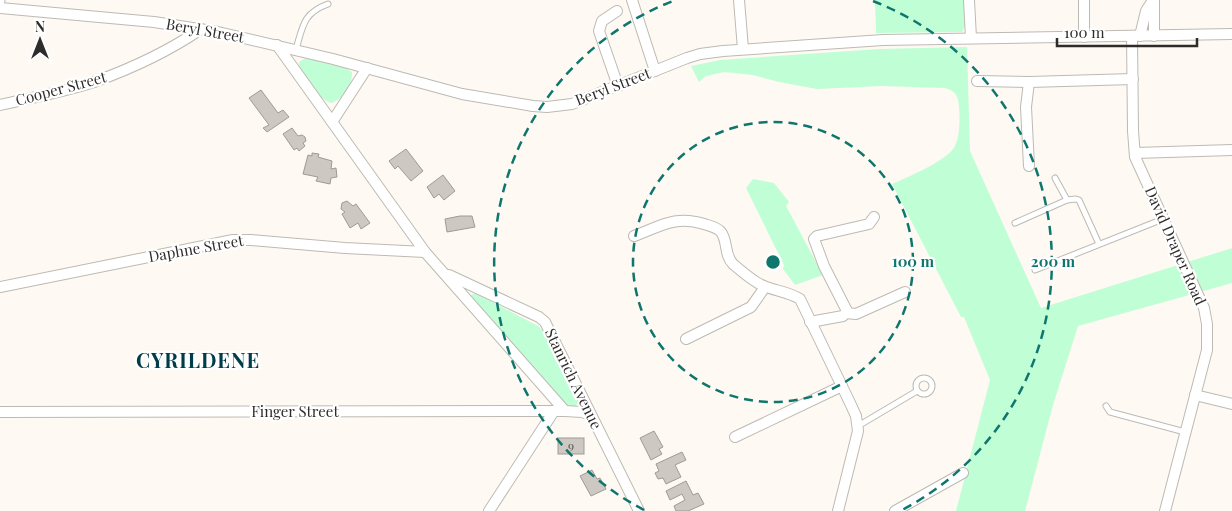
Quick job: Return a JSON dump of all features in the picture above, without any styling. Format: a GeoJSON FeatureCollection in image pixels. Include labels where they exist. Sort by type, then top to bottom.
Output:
{"type":"FeatureCollection","features":[{"type":"Feature","properties":{"kind":"street"},"geometry":{"type":"LineString","coordinates":[[632,0],[655,71]]}},
{"type":"Feature","properties":{"kind":"street"},"geometry":{"type":"LineString","coordinates":[[739,0],[743,49]]}},
{"type":"Feature","properties":{"kind":"street"},"geometry":{"type":"LineString","coordinates":[[969,0],[971,38]]}},
{"type":"Feature","properties":{"kind":"street"},"geometry":{"type":"LineString","coordinates":[[1084,0],[1084,37]]}},
{"type":"Feature","properties":{"kind":"street"},"geometry":{"type":"LineString","coordinates":[[1153,0],[1154,36]]}},
{"type":"Feature","properties":{"kind":"street","name":"David Draper Road"},"geometry":{"type":"LineString","coordinates":[[1153,0],[1146,11],[1136,36],[1133,79],[1135,153],[1137,162],[1195,286],[1206,316],[1208,341],[1164,511]]}},
{"type":"Feature","properties":{"kind":"street","name":"Beryl Street"},"geometry":{"type":"LineString","coordinates":[[1,5],[201,29],[296,49],[462,94],[547,107],[572,104],[700,54],[743,49],[883,40],[1232,34]]}},
{"type":"Feature","properties":{"kind":"street"},"geometry":{"type":"LineString","coordinates":[[617,11],[602,22],[599,31],[618,86]]}},
{"type":"Feature","properties":{"kind":"street","name":"Cooper Street"},"geometry":{"type":"LineString","coordinates":[[0,105],[94,82],[146,59],[201,29]]}},
{"type":"Feature","properties":{"kind":"street","name":"Stanrich Avenue"},"geometry":{"type":"LineString","coordinates":[[277,45],[425,252],[565,411]]}},
{"type":"Feature","properties":{"kind":"street"},"geometry":{"type":"LineString","coordinates":[[332,122],[367,68]]}},
{"type":"Feature","properties":{"kind":"street"},"geometry":{"type":"LineString","coordinates":[[977,81],[1029,82],[1133,79]]}},
{"type":"Feature","properties":{"kind":"street"},"geometry":{"type":"LineString","coordinates":[[1029,82],[1026,107],[1029,166]]}},
{"type":"Feature","properties":{"kind":"street"},"geometry":{"type":"LineString","coordinates":[[1135,153],[1232,150]]}},
{"type":"Feature","properties":{"kind":"street"},"geometry":{"type":"LineString","coordinates":[[846,313],[846,308],[819,255],[814,239],[816,236],[869,224],[874,217]]}},
{"type":"Feature","properties":{"kind":"street"},"geometry":{"type":"LineString","coordinates":[[634,236],[674,221],[682,220],[717,228],[723,236],[732,263],[759,284],[800,298],[856,416],[858,426],[857,440],[838,511]]}},
{"type":"Feature","properties":{"kind":"street","name":"Daphne Street"},"geometry":{"type":"LineString","coordinates":[[0,287],[233,240],[425,252]]}},
{"type":"Feature","properties":{"kind":"street","name":"Stanrich Avenue"},"geometry":{"type":"LineString","coordinates":[[443,272],[542,320],[547,326],[639,511]]}},
{"type":"Feature","properties":{"kind":"street"},"geometry":{"type":"LineString","coordinates":[[686,339],[751,307],[765,287]]}},
{"type":"Feature","properties":{"kind":"street"},"geometry":{"type":"LineString","coordinates":[[810,322],[843,316],[846,313],[856,314],[905,292]]}},
{"type":"Feature","properties":{"kind":"street"},"geometry":{"type":"LineString","coordinates":[[736,437],[842,386]]}},
{"type":"Feature","properties":{"kind":"street"},"geometry":{"type":"LineString","coordinates":[[1195,395],[1232,404]]}},
{"type":"Feature","properties":{"kind":"street"},"geometry":{"type":"LineString","coordinates":[[489,511],[554,411]]}},
{"type":"Feature","properties":{"kind":"street","name":"Finger Street"},"geometry":{"type":"LineString","coordinates":[[0,412],[565,411],[582,412],[590,415]]}},
{"type":"Feature","properties":{"kind":"street"},"geometry":{"type":"LineString","coordinates":[[895,511],[963,473]]}},
{"type":"Feature","properties":{"kind":"lane"},"geometry":{"type":"LineString","coordinates":[[296,49],[303,24],[308,15],[317,8],[328,4]]}},
{"type":"Feature","properties":{"kind":"lane"},"geometry":{"type":"LineString","coordinates":[[1055,178],[1067,200]]}},
{"type":"Feature","properties":{"kind":"lane"},"geometry":{"type":"LineString","coordinates":[[1015,223],[1067,200],[1076,199],[1079,200],[1099,244]]}},
{"type":"Feature","properties":{"kind":"lane"},"geometry":{"type":"LineString","coordinates":[[1036,270],[1163,219]]}},
{"type":"Feature","properties":{"kind":"lane"},"geometry":{"type":"LineString","coordinates":[[858,426],[916,391]]}},
{"type":"Feature","properties":{"kind":"lane"},"geometry":{"type":"LineString","coordinates":[[1106,406],[1110,412],[1185,432]]}},
{"type":"Feature","properties":{"kind":"green space"},"geometry":{"type":"Polygon","coordinates":[[[875,0],[965,0],[966,24],[962,32],[876,33],[875,0]]]}},
{"type":"Feature","properties":{"kind":"green space"},"geometry":{"type":"Polygon","coordinates":[[[967,47],[970,151],[1041,308],[1232,248],[1232,283],[1078,326],[1053,405],[1025,511],[956,511],[990,380],[964,317],[961,317],[892,184],[936,163],[951,152],[958,137],[959,103],[956,94],[945,88],[882,86],[817,89],[753,75],[724,72],[706,76],[699,82],[691,66],[720,60],[879,49],[967,47]]]}},
{"type":"Feature","properties":{"kind":"green space"},"geometry":{"type":"Polygon","coordinates":[[[307,58],[345,68],[352,72],[349,86],[339,99],[331,103],[326,101],[312,88],[299,67],[299,62],[307,58]]]}},
{"type":"Feature","properties":{"kind":"green space"},"geometry":{"type":"Polygon","coordinates":[[[753,179],[774,183],[789,202],[786,206],[823,275],[795,285],[783,269],[784,265],[746,188],[753,179]]]}},
{"type":"Feature","properties":{"kind":"green space"},"geometry":{"type":"Polygon","coordinates":[[[475,293],[538,326],[543,331],[579,403],[574,407],[568,406],[560,400],[469,296],[475,293]]]}},
{"type":"Feature","properties":{"kind":"building"},"geometry":{"type":"Polygon","coordinates":[[[261,90],[278,113],[283,110],[289,117],[267,132],[263,128],[269,125],[249,98],[261,90]]]}},
{"type":"Feature","properties":{"kind":"building"},"geometry":{"type":"Polygon","coordinates":[[[292,128],[298,136],[302,135],[305,137],[306,141],[303,143],[305,146],[299,151],[297,148],[294,150],[283,134],[292,128]]]}},
{"type":"Feature","properties":{"kind":"building"},"geometry":{"type":"Polygon","coordinates":[[[406,149],[423,171],[411,181],[398,166],[395,169],[389,161],[406,149]]]}},
{"type":"Feature","properties":{"kind":"building"},"geometry":{"type":"Polygon","coordinates":[[[312,153],[319,154],[318,157],[332,161],[331,169],[336,168],[337,177],[331,178],[330,184],[316,181],[318,177],[303,174],[308,155],[312,156],[312,153]]]}},
{"type":"Feature","properties":{"kind":"building"},"geometry":{"type":"Polygon","coordinates":[[[443,175],[455,191],[444,200],[439,194],[434,198],[427,187],[443,175]]]}},
{"type":"Feature","properties":{"kind":"building"},"geometry":{"type":"Polygon","coordinates":[[[347,201],[353,206],[356,204],[370,223],[361,229],[358,223],[350,228],[342,214],[345,212],[341,209],[342,203],[347,201]]]}},
{"type":"Feature","properties":{"kind":"building"},"geometry":{"type":"Polygon","coordinates":[[[472,216],[475,227],[447,232],[445,219],[472,216]]]}},
{"type":"Feature","properties":{"kind":"building"},"geometry":{"type":"Polygon","coordinates":[[[654,431],[663,447],[659,449],[662,454],[651,460],[640,438],[654,431]]]}},
{"type":"Feature","properties":{"kind":"building"},"geometry":{"type":"Polygon","coordinates":[[[558,438],[584,438],[584,454],[558,454],[558,438]]]}},
{"type":"Feature","properties":{"kind":"building"},"geometry":{"type":"Polygon","coordinates":[[[682,452],[686,460],[675,465],[681,477],[666,484],[663,478],[658,479],[655,473],[659,471],[656,464],[682,452]]]}},
{"type":"Feature","properties":{"kind":"building"},"geometry":{"type":"Polygon","coordinates":[[[592,470],[597,479],[600,478],[606,489],[591,496],[580,476],[592,470]]]}},
{"type":"Feature","properties":{"kind":"building"},"geometry":{"type":"Polygon","coordinates":[[[686,481],[693,495],[698,493],[704,504],[688,511],[676,511],[674,506],[685,500],[682,494],[670,500],[666,491],[686,481]]]}},
{"type":"Feature","properties":{"kind":"district","name":"CYRILDENE"},"geometry":{"type":"Point","coordinates":[198,361]}}]}
